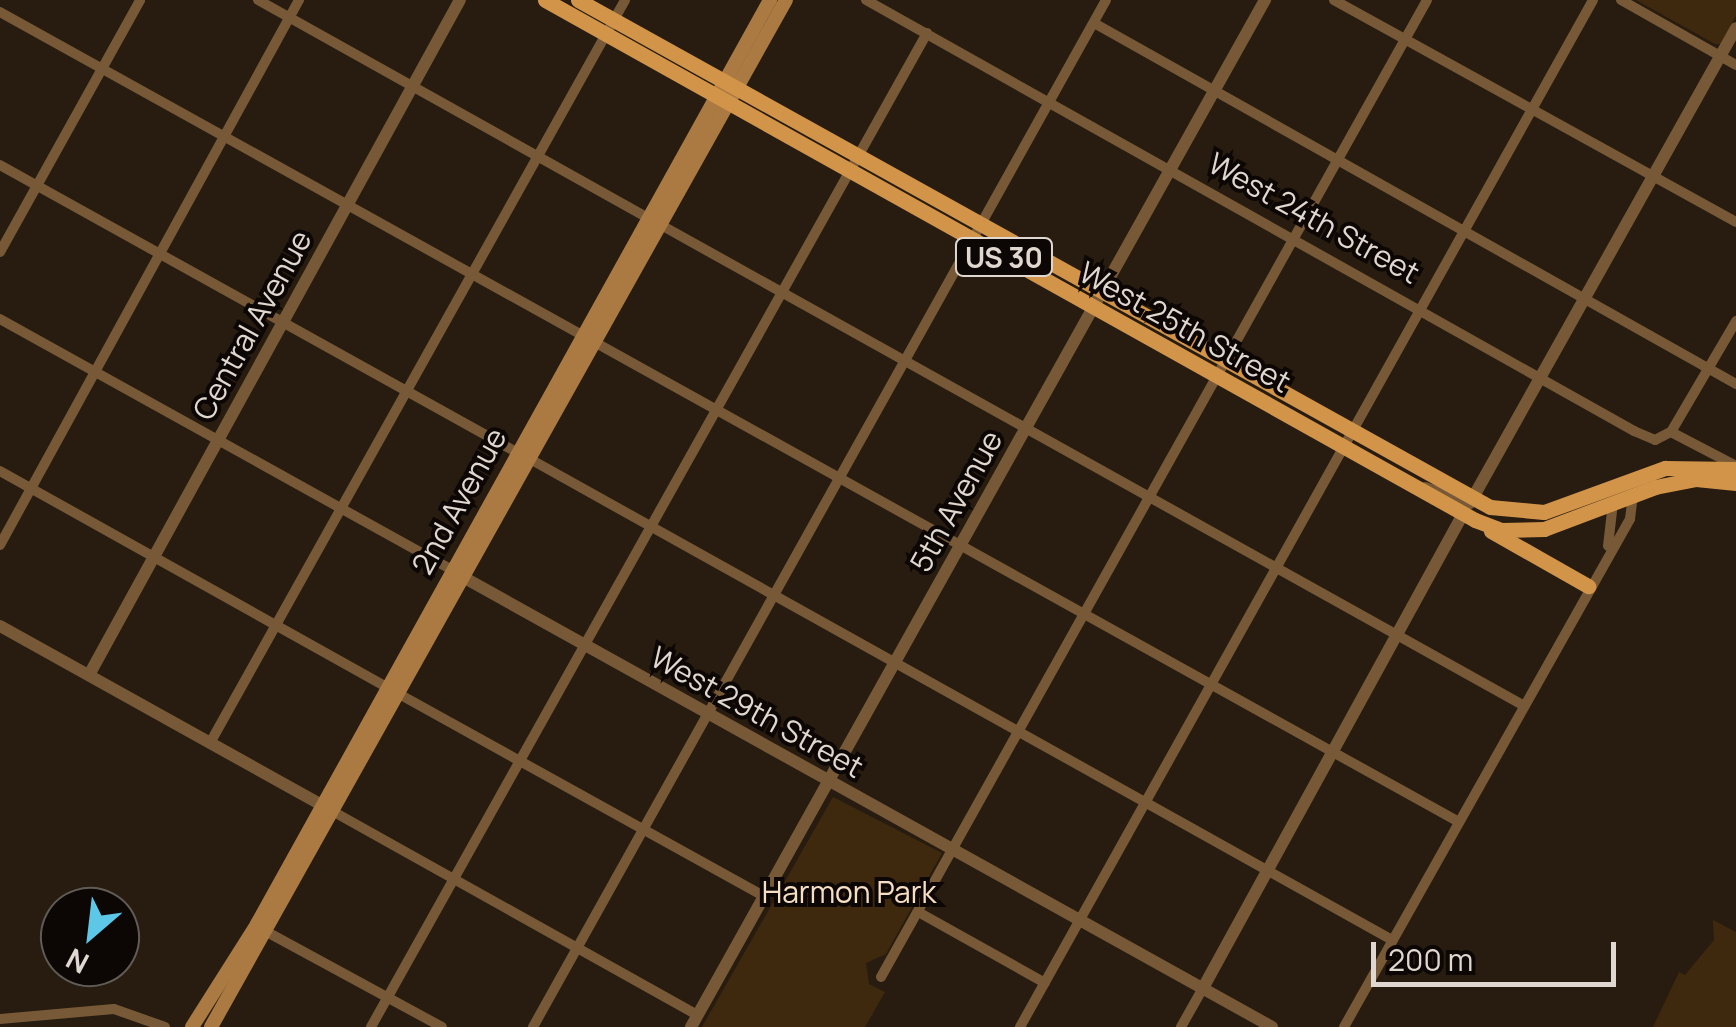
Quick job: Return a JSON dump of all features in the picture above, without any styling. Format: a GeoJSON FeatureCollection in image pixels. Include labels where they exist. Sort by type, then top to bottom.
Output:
{"type":"FeatureCollection","features":[{"type":"Feature","properties":{"kind":"main road","name":"West 25th Street"},"geometry":{"type":"LineString","coordinates":[[545,0],[610,27],[727,92],[858,156],[1474,498],[1522,514],[1605,500]]}},
{"type":"Feature","properties":{"kind":"main road","name":"West 25th Street"},"geometry":{"type":"LineString","coordinates":[[578,0],[610,27]]}},
{"type":"Feature","properties":{"kind":"main road","name":"2nd Avenue"},"geometry":{"type":"LineString","coordinates":[[727,92],[770,0]]}},
{"type":"Feature","properties":{"kind":"main road","name":"2nd Avenue"},"geometry":{"type":"LineString","coordinates":[[192,1027],[327,809],[727,92],[786,0]]}},
{"type":"Feature","properties":{"kind":"main road","name":"West 25th Street"},"geometry":{"type":"LineString","coordinates":[[727,92],[850,171],[1469,517],[1520,532],[1605,500]]}},
{"type":"Feature","properties":{"kind":"main road","name":"West 24th Street"},"geometry":{"type":"LineString","coordinates":[[1605,500],[1684,466],[1736,468]]}},
{"type":"Feature","properties":{"kind":"main road","name":"West 24th Street"},"geometry":{"type":"LineString","coordinates":[[1632,487],[1696,479],[1736,483]]}},
{"type":"Feature","properties":{"kind":"main road"},"geometry":{"type":"LineString","coordinates":[[1469,517],[1588,586]]}},
{"type":"Feature","properties":{"kind":"main road","name":"2nd Avenue"},"geometry":{"type":"LineString","coordinates":[[210,1027],[267,932],[327,809]]}},
{"type":"Feature","properties":{"kind":"street"},"geometry":{"type":"LineString","coordinates":[[0,252],[97,67],[140,0]]}},
{"type":"Feature","properties":{"kind":"street"},"geometry":{"type":"LineString","coordinates":[[258,0],[1522,704]]}},
{"type":"Feature","properties":{"kind":"street"},"geometry":{"type":"LineString","coordinates":[[0,545],[298,0]]}},
{"type":"Feature","properties":{"kind":"street","name":"Central Avenue"},"geometry":{"type":"LineString","coordinates":[[89,675],[460,0]]}},
{"type":"Feature","properties":{"kind":"street"},"geometry":{"type":"LineString","coordinates":[[210,743],[408,392],[468,274],[625,0]]}},
{"type":"Feature","properties":{"kind":"street","name":"West 24th Street"},"geometry":{"type":"LineString","coordinates":[[866,0],[1648,438],[1671,432],[1736,468]]}},
{"type":"Feature","properties":{"kind":"street"},"geometry":{"type":"LineString","coordinates":[[533,1027],[1106,0]]}},
{"type":"Feature","properties":{"kind":"street","name":"5th Avenue"},"geometry":{"type":"LineString","coordinates":[[694,1021],[1264,0]]}},
{"type":"Feature","properties":{"kind":"street"},"geometry":{"type":"LineString","coordinates":[[1334,0],[1736,222]]}},
{"type":"Feature","properties":{"kind":"street"},"geometry":{"type":"LineString","coordinates":[[881,977],[1428,0]]}},
{"type":"Feature","properties":{"kind":"street"},"geometry":{"type":"LineString","coordinates":[[1020,1027],[1206,686],[1593,0]]}},
{"type":"Feature","properties":{"kind":"street"},"geometry":{"type":"LineString","coordinates":[[1621,0],[1736,65]]}},
{"type":"Feature","properties":{"kind":"street"},"geometry":{"type":"LineString","coordinates":[[0,12],[1206,686],[1457,821]]}},
{"type":"Feature","properties":{"kind":"street"},"geometry":{"type":"LineString","coordinates":[[1094,23],[1736,384]]}},
{"type":"Feature","properties":{"kind":"street"},"geometry":{"type":"LineString","coordinates":[[1415,487],[1466,504],[1474,498],[1736,28]]}},
{"type":"Feature","properties":{"kind":"street"},"geometry":{"type":"LineString","coordinates":[[371,1027],[652,527],[712,410],[783,292],[927,34]]}},
{"type":"Feature","properties":{"kind":"street"},"geometry":{"type":"LineString","coordinates":[[0,165],[1392,940]]}},
{"type":"Feature","properties":{"kind":"street","name":"West 29th Street"},"geometry":{"type":"LineString","coordinates":[[0,319],[1272,1027]]}},
{"type":"Feature","properties":{"kind":"street"},"geometry":{"type":"LineString","coordinates":[[1671,432],[1736,322]]}},
{"type":"Feature","properties":{"kind":"street"},"geometry":{"type":"LineString","coordinates":[[0,471],[764,896]]}},
{"type":"Feature","properties":{"kind":"street"},"geometry":{"type":"LineString","coordinates":[[1344,1027],[1588,586],[1630,519],[1632,487]]}},
{"type":"Feature","properties":{"kind":"street"},"geometry":{"type":"LineString","coordinates":[[1604,558],[1605,500]]}},
{"type":"Feature","properties":{"kind":"street"},"geometry":{"type":"LineString","coordinates":[[1182,1027],[1331,754],[1469,517]]}},
{"type":"Feature","properties":{"kind":"street"},"geometry":{"type":"LineString","coordinates":[[0,626],[577,948],[694,1021]]}},
{"type":"Feature","properties":{"kind":"street"},"geometry":{"type":"LineString","coordinates":[[920,913],[1045,984]]}},
{"type":"Feature","properties":{"kind":"street"},"geometry":{"type":"LineString","coordinates":[[267,932],[442,1027]]}},
{"type":"Feature","properties":{"kind":"street"},"geometry":{"type":"LineString","coordinates":[[0,1018],[114,1010],[165,1027]]}},
{"type":"Feature","properties":{"kind":"street"},"geometry":{"type":"LineString","coordinates":[[0,1011],[21,1014]]}},
{"type":"Feature","properties":{"kind":"green space"},"geometry":{"type":"Polygon","coordinates":[[[1636,0],[1736,0],[1736,16],[1721,44],[1715,44],[1636,0]]]}},
{"type":"Feature","properties":{"kind":"green space","name":"Harmon Park"},"geometry":{"type":"Polygon","coordinates":[[[833,797],[942,853],[886,954],[866,963],[869,984],[885,992],[865,1027],[702,1027],[833,797]]]}},
{"type":"Feature","properties":{"kind":"green space"},"geometry":{"type":"Polygon","coordinates":[[[1713,920],[1736,932],[1736,1027],[1653,1027],[1679,972],[1685,975],[1714,940],[1713,920]]]}}]}
